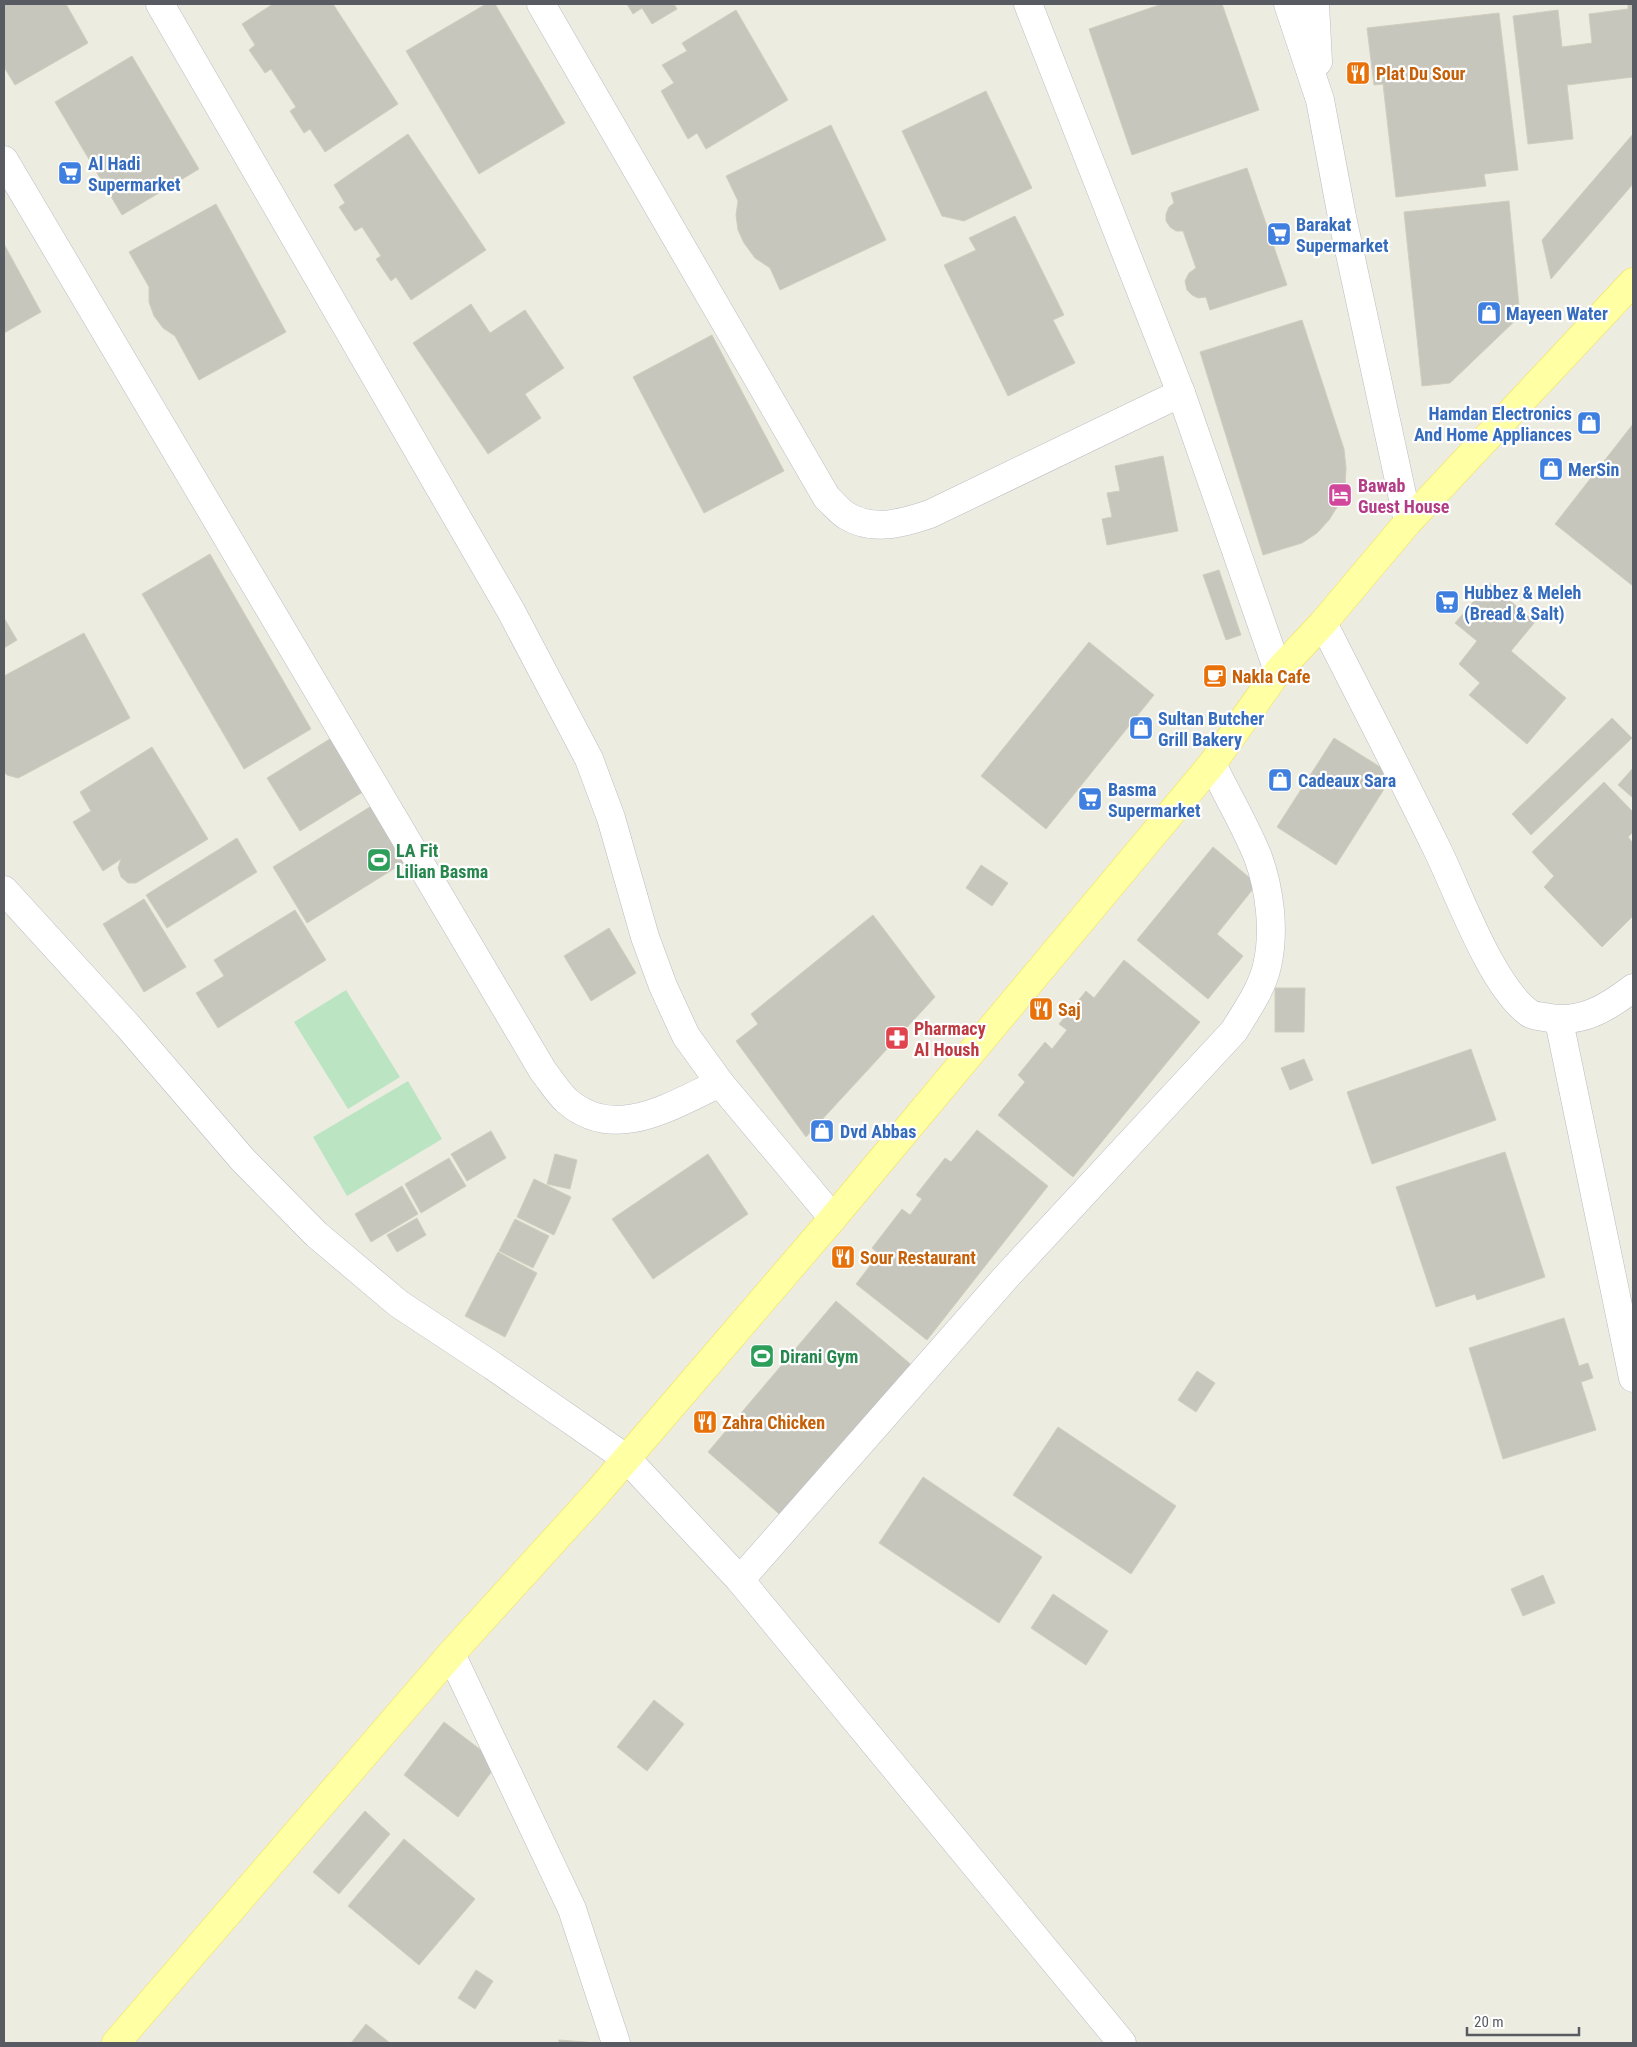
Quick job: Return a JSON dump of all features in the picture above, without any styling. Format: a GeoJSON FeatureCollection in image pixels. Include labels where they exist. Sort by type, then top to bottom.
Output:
{"type":"FeatureCollection","features":[{"type":"Feature","properties":{"kind":"main road"},"geometry":{"type":"LineString","coordinates":[[116,2043],[451,1654],[626,1459],[833,1218],[1212,764],[1278,671],[1323,622],[1408,522],[1633,282]]}},
{"type":"Feature","properties":{"kind":"street"},"geometry":{"type":"LineString","coordinates":[[160,4],[510,611],[589,759],[611,818],[645,937],[663,986],[686,1036],[720,1083],[833,1218]]}},
{"type":"Feature","properties":{"kind":"street"},"geometry":{"type":"LineString","coordinates":[[541,4],[827,498],[848,516],[876,526],[904,523],[930,514],[1182,393]]}},
{"type":"Feature","properties":{"kind":"street"},"geometry":{"type":"LineString","coordinates":[[1028,4],[1182,393],[1278,671]]}},
{"type":"Feature","properties":{"kind":"street"},"geometry":{"type":"LineString","coordinates":[[1288,4],[1320,100]]}},
{"type":"Feature","properties":{"kind":"street"},"geometry":{"type":"LineString","coordinates":[[1315,4],[1320,100],[1342,217],[1408,522]]}},
{"type":"Feature","properties":{"kind":"street"},"geometry":{"type":"LineString","coordinates":[[4,160],[544,1071],[567,1101],[591,1117],[617,1120],[645,1117],[720,1083]]}},
{"type":"Feature","properties":{"kind":"street"},"geometry":{"type":"LineString","coordinates":[[1323,622],[1437,849],[1491,963],[1509,994],[1530,1014],[1559,1021],[1586,1016],[1614,1003],[1633,988]]}},
{"type":"Feature","properties":{"kind":"street"},"geometry":{"type":"LineString","coordinates":[[740,1580],[1007,1276],[1234,1031],[1256,995],[1267,967],[1270,939],[1269,901],[1258,857],[1212,764]]}},
{"type":"Feature","properties":{"kind":"street"},"geometry":{"type":"LineString","coordinates":[[4,890],[127,1025],[243,1160],[317,1235],[399,1304],[493,1366],[626,1459],[740,1580],[1122,2043]]}},
{"type":"Feature","properties":{"kind":"street"},"geometry":{"type":"LineString","coordinates":[[1559,1021],[1633,1378]]}},
{"type":"Feature","properties":{"kind":"street"},"geometry":{"type":"LineString","coordinates":[[451,1654],[572,1910],[616,2043]]}},
{"type":"Feature","properties":{"kind":"green space"},"geometry":{"type":"Polygon","coordinates":[[[346,990],[400,1077],[348,1109],[294,1022],[346,990]]]}},
{"type":"Feature","properties":{"kind":"green space"},"geometry":{"type":"Polygon","coordinates":[[[408,1081],[442,1139],[347,1196],[313,1137],[408,1081]]]}},
{"type":"Feature","properties":{"kind":"building"},"geometry":{"type":"Polygon","coordinates":[[[4,4],[66,4],[88,43],[15,85],[4,67],[4,4]]]}},
{"type":"Feature","properties":{"kind":"building"},"geometry":{"type":"Polygon","coordinates":[[[273,4],[333,4],[398,104],[325,152],[310,129],[304,133],[290,111],[296,107],[271,69],[265,73],[249,50],[255,45],[242,24],[273,4]]]}},
{"type":"Feature","properties":{"kind":"building"},"geometry":{"type":"Polygon","coordinates":[[[486,4],[495,4],[565,123],[479,174],[406,51],[486,4]]]}},
{"type":"Feature","properties":{"kind":"building"},"geometry":{"type":"Polygon","coordinates":[[[627,4],[674,4],[677,9],[652,24],[642,8],[633,14],[627,4]]]}},
{"type":"Feature","properties":{"kind":"building"},"geometry":{"type":"Polygon","coordinates":[[[1162,4],[1222,4],[1259,110],[1132,155],[1089,29],[1162,4]]]}},
{"type":"Feature","properties":{"kind":"building"},"geometry":{"type":"Polygon","coordinates":[[[1628,4],[1633,4],[1633,77],[1567,85],[1573,139],[1528,144],[1513,16],[1558,10],[1562,47],[1592,43],[1589,14],[1628,9],[1628,4]]]}},
{"type":"Feature","properties":{"kind":"building"},"geometry":{"type":"Polygon","coordinates":[[[736,10],[788,100],[706,149],[697,133],[688,139],[661,91],[674,83],[662,65],[687,51],[682,43],[736,10]]]}},
{"type":"Feature","properties":{"kind":"building"},"geometry":{"type":"Polygon","coordinates":[[[1499,13],[1518,170],[1484,174],[1486,186],[1396,197],[1383,84],[1374,85],[1367,28],[1499,13]]]}},
{"type":"Feature","properties":{"kind":"building"},"geometry":{"type":"Polygon","coordinates":[[[132,56],[199,169],[122,215],[55,102],[132,56]]]}},
{"type":"Feature","properties":{"kind":"building"},"geometry":{"type":"Polygon","coordinates":[[[986,91],[1032,188],[964,221],[942,216],[902,131],[986,91]]]}},
{"type":"Feature","properties":{"kind":"building"},"geometry":{"type":"Polygon","coordinates":[[[831,125],[886,240],[780,290],[770,268],[755,258],[744,243],[738,230],[736,215],[738,201],[726,176],[831,125]]]}},
{"type":"Feature","properties":{"kind":"building"},"geometry":{"type":"Polygon","coordinates":[[[408,134],[486,250],[411,300],[396,277],[391,281],[376,259],[381,256],[362,227],[355,231],[339,207],[345,203],[334,185],[408,134]]]}},
{"type":"Feature","properties":{"kind":"building"},"geometry":{"type":"Polygon","coordinates":[[[1633,134],[1633,184],[1551,279],[1542,240],[1633,134]]]}},
{"type":"Feature","properties":{"kind":"building"},"geometry":{"type":"Polygon","coordinates":[[[1247,168],[1287,285],[1210,310],[1206,297],[1198,298],[1187,290],[1185,281],[1189,273],[1196,268],[1183,231],[1176,231],[1166,221],[1169,207],[1174,203],[1171,193],[1247,168]]]}},
{"type":"Feature","properties":{"kind":"building"},"geometry":{"type":"Polygon","coordinates":[[[1509,201],[1520,316],[1450,383],[1422,386],[1404,212],[1509,201]]]}},
{"type":"Feature","properties":{"kind":"building"},"geometry":{"type":"Polygon","coordinates":[[[216,204],[286,332],[199,380],[175,336],[163,328],[154,316],[149,302],[149,287],[129,252],[216,204]]]}},
{"type":"Feature","properties":{"kind":"building"},"geometry":{"type":"Polygon","coordinates":[[[1015,216],[1064,315],[1053,320],[1075,363],[1008,396],[944,265],[976,250],[969,238],[1015,216]]]}},
{"type":"Feature","properties":{"kind":"building"},"geometry":{"type":"Polygon","coordinates":[[[4,244],[41,312],[4,333],[4,244]]]}},
{"type":"Feature","properties":{"kind":"building"},"geometry":{"type":"Polygon","coordinates":[[[471,304],[490,333],[525,310],[564,368],[525,394],[541,418],[488,454],[413,343],[471,304]]]}},
{"type":"Feature","properties":{"kind":"building"},"geometry":{"type":"Polygon","coordinates":[[[1302,320],[1344,449],[1345,487],[1339,504],[1329,520],[1317,533],[1302,543],[1263,555],[1200,352],[1302,320]]]}},
{"type":"Feature","properties":{"kind":"building"},"geometry":{"type":"Polygon","coordinates":[[[712,335],[784,471],[704,513],[633,377],[712,335]]]}},
{"type":"Feature","properties":{"kind":"building"},"geometry":{"type":"Polygon","coordinates":[[[1633,424],[1633,586],[1555,524],[1633,424]]]}},
{"type":"Feature","properties":{"kind":"building"},"geometry":{"type":"Polygon","coordinates":[[[1163,456],[1178,531],[1107,545],[1102,519],[1112,517],[1107,493],[1120,491],[1115,466],[1163,456]]]}},
{"type":"Feature","properties":{"kind":"building"},"geometry":{"type":"Polygon","coordinates":[[[210,554],[311,729],[244,769],[142,594],[210,554]]]}},
{"type":"Feature","properties":{"kind":"building"},"geometry":{"type":"Polygon","coordinates":[[[1219,570],[1241,635],[1226,640],[1203,575],[1219,570]]]}},
{"type":"Feature","properties":{"kind":"building"},"geometry":{"type":"Polygon","coordinates":[[[1489,583],[1535,622],[1511,651],[1566,698],[1527,744],[1469,695],[1480,683],[1459,664],[1477,641],[1455,623],[1489,583]]]}},
{"type":"Feature","properties":{"kind":"building"},"geometry":{"type":"Polygon","coordinates":[[[4,618],[17,640],[4,648],[4,618]]]}},
{"type":"Feature","properties":{"kind":"building"},"geometry":{"type":"Polygon","coordinates":[[[84,633],[130,718],[18,778],[7,775],[4,772],[4,676],[84,633]]]}},
{"type":"Feature","properties":{"kind":"building"},"geometry":{"type":"Polygon","coordinates":[[[1089,642],[1154,695],[1046,829],[981,776],[1089,642]]]}},
{"type":"Feature","properties":{"kind":"building"},"geometry":{"type":"Polygon","coordinates":[[[1612,718],[1632,738],[1531,835],[1512,814],[1612,718]]]}},
{"type":"Feature","properties":{"kind":"building"},"geometry":{"type":"Polygon","coordinates":[[[333,737],[366,790],[300,831],[267,778],[333,737]]]}},
{"type":"Feature","properties":{"kind":"building"},"geometry":{"type":"Polygon","coordinates":[[[1334,738],[1393,775],[1336,865],[1277,827],[1334,738]]]}},
{"type":"Feature","properties":{"kind":"building"},"geometry":{"type":"Polygon","coordinates":[[[152,747],[208,839],[136,883],[128,883],[121,877],[118,868],[121,859],[103,871],[73,822],[91,811],[80,792],[152,747]]]}},
{"type":"Feature","properties":{"kind":"building"},"geometry":{"type":"Polygon","coordinates":[[[1633,768],[1633,798],[1618,785],[1633,768]]]}},
{"type":"Feature","properties":{"kind":"building"},"geometry":{"type":"Polygon","coordinates":[[[1604,782],[1633,812],[1633,832],[1628,837],[1633,843],[1633,916],[1602,947],[1544,887],[1554,876],[1532,852],[1604,782]]]}},
{"type":"Feature","properties":{"kind":"building"},"geometry":{"type":"Polygon","coordinates":[[[373,805],[408,860],[307,923],[273,867],[373,805]]]}},
{"type":"Feature","properties":{"kind":"building"},"geometry":{"type":"Polygon","coordinates":[[[237,838],[257,872],[167,928],[146,895],[237,838]]]}},
{"type":"Feature","properties":{"kind":"building"},"geometry":{"type":"Polygon","coordinates":[[[1213,847],[1257,884],[1217,934],[1243,956],[1208,999],[1137,940],[1213,847]]]}},
{"type":"Feature","properties":{"kind":"building"},"geometry":{"type":"Polygon","coordinates":[[[981,865],[1008,883],[992,906],[966,888],[981,865]]]}},
{"type":"Feature","properties":{"kind":"building"},"geometry":{"type":"Polygon","coordinates":[[[144,899],[186,967],[144,992],[103,924],[144,899]]]}},
{"type":"Feature","properties":{"kind":"building"},"geometry":{"type":"Polygon","coordinates":[[[295,910],[326,960],[218,1028],[196,993],[224,976],[214,960],[295,910]]]}},
{"type":"Feature","properties":{"kind":"building"},"geometry":{"type":"Polygon","coordinates":[[[873,915],[935,997],[806,1137],[736,1041],[758,1024],[751,1014],[873,915]]]}},
{"type":"Feature","properties":{"kind":"building"},"geometry":{"type":"Polygon","coordinates":[[[609,928],[636,973],[591,1001],[564,956],[609,928]]]}},
{"type":"Feature","properties":{"kind":"building"},"geometry":{"type":"Polygon","coordinates":[[[1124,960],[1200,1022],[1073,1177],[998,1115],[1025,1082],[1018,1075],[1045,1042],[1052,1049],[1067,1030],[1059,1024],[1086,991],[1094,998],[1124,960]]]}},
{"type":"Feature","properties":{"kind":"building"},"geometry":{"type":"Polygon","coordinates":[[[1275,988],[1305,988],[1304,1032],[1275,1032],[1275,988]]]}},
{"type":"Feature","properties":{"kind":"building"},"geometry":{"type":"Polygon","coordinates":[[[1471,1049],[1496,1120],[1372,1164],[1347,1092],[1471,1049]]]}},
{"type":"Feature","properties":{"kind":"building"},"geometry":{"type":"Polygon","coordinates":[[[1304,1059],[1313,1080],[1290,1090],[1281,1068],[1304,1059]]]}},
{"type":"Feature","properties":{"kind":"building"},"geometry":{"type":"Polygon","coordinates":[[[977,1130],[1048,1186],[927,1340],[856,1284],[879,1254],[872,1248],[902,1209],[910,1215],[922,1199],[916,1195],[945,1158],[951,1162],[977,1130]]]}},
{"type":"Feature","properties":{"kind":"building"},"geometry":{"type":"Polygon","coordinates":[[[491,1131],[506,1158],[467,1181],[451,1154],[491,1131]]]}},
{"type":"Feature","properties":{"kind":"building"},"geometry":{"type":"Polygon","coordinates":[[[1505,1152],[1545,1277],[1477,1300],[1475,1294],[1436,1307],[1396,1187],[1505,1152]]]}},
{"type":"Feature","properties":{"kind":"building"},"geometry":{"type":"Polygon","coordinates":[[[555,1154],[577,1160],[570,1189],[547,1184],[555,1154]]]}},
{"type":"Feature","properties":{"kind":"building"},"geometry":{"type":"Polygon","coordinates":[[[708,1154],[748,1214],[653,1279],[612,1219],[708,1154]]]}},
{"type":"Feature","properties":{"kind":"building"},"geometry":{"type":"Polygon","coordinates":[[[449,1158],[466,1186],[421,1213],[405,1184],[449,1158]]]}},
{"type":"Feature","properties":{"kind":"building"},"geometry":{"type":"Polygon","coordinates":[[[534,1179],[571,1197],[554,1235],[517,1217],[534,1179]]]}},
{"type":"Feature","properties":{"kind":"building"},"geometry":{"type":"Polygon","coordinates":[[[402,1186],[418,1214],[371,1242],[355,1214],[402,1186]]]}},
{"type":"Feature","properties":{"kind":"building"},"geometry":{"type":"Polygon","coordinates":[[[417,1218],[426,1235],[397,1252],[387,1235],[417,1218]]]}},
{"type":"Feature","properties":{"kind":"building"},"geometry":{"type":"Polygon","coordinates":[[[515,1219],[549,1236],[533,1268],[499,1251],[515,1219]]]}},
{"type":"Feature","properties":{"kind":"building"},"geometry":{"type":"Polygon","coordinates":[[[498,1252],[537,1273],[505,1337],[465,1316],[498,1252]]]}},
{"type":"Feature","properties":{"kind":"building"},"geometry":{"type":"Polygon","coordinates":[[[836,1301],[914,1367],[785,1519],[708,1452],[836,1301]]]}},
{"type":"Feature","properties":{"kind":"building"},"geometry":{"type":"Polygon","coordinates":[[[1564,1318],[1579,1366],[1588,1363],[1593,1378],[1581,1382],[1596,1430],[1503,1459],[1469,1348],[1564,1318]]]}},
{"type":"Feature","properties":{"kind":"building"},"geometry":{"type":"Polygon","coordinates":[[[1197,1371],[1215,1383],[1196,1412],[1178,1400],[1197,1371]]]}},
{"type":"Feature","properties":{"kind":"building"},"geometry":{"type":"Polygon","coordinates":[[[1058,1427],[1176,1506],[1131,1574],[1013,1495],[1058,1427]]]}},
{"type":"Feature","properties":{"kind":"building"},"geometry":{"type":"Polygon","coordinates":[[[923,1477],[1042,1557],[999,1623],[879,1543],[923,1477]]]}},
{"type":"Feature","properties":{"kind":"building"},"geometry":{"type":"Polygon","coordinates":[[[1543,1575],[1555,1603],[1523,1616],[1511,1589],[1543,1575]]]}},
{"type":"Feature","properties":{"kind":"building"},"geometry":{"type":"Polygon","coordinates":[[[1053,1594],[1108,1631],[1086,1665],[1031,1628],[1053,1594]]]}},
{"type":"Feature","properties":{"kind":"building"},"geometry":{"type":"Polygon","coordinates":[[[654,1700],[684,1724],[647,1771],[617,1747],[654,1700]]]}},
{"type":"Feature","properties":{"kind":"building"},"geometry":{"type":"Polygon","coordinates":[[[444,1722],[498,1763],[458,1817],[404,1775],[444,1722]]]}},
{"type":"Feature","properties":{"kind":"building"},"geometry":{"type":"Polygon","coordinates":[[[365,1811],[390,1834],[339,1894],[313,1872],[365,1811]]]}},
{"type":"Feature","properties":{"kind":"building"},"geometry":{"type":"Polygon","coordinates":[[[404,1839],[475,1899],[419,1965],[348,1906],[404,1839]]]}},
{"type":"Feature","properties":{"kind":"building"},"geometry":{"type":"Polygon","coordinates":[[[476,1970],[493,1981],[475,2009],[458,1998],[476,1970]]]}},
{"type":"Feature","properties":{"kind":"building"},"geometry":{"type":"Polygon","coordinates":[[[366,2024],[390,2043],[351,2043],[366,2024]]]}},
{"type":"Feature","properties":{"kind":"building"},"geometry":{"type":"Polygon","coordinates":[[[559,2040],[597,2043],[559,2043],[559,2040]]]}},
{"type":"Feature","properties":{"kind":"place","name":"Plat Du Sour"},"geometry":{"type":"Point","coordinates":[1358,73]}},
{"type":"Feature","properties":{"kind":"place","name":"Al Hadi Supermarket"},"geometry":{"type":"Point","coordinates":[70,173]}},
{"type":"Feature","properties":{"kind":"place","name":"Barakat Supermarket"},"geometry":{"type":"Point","coordinates":[1279,234]}},
{"type":"Feature","properties":{"kind":"place","name":"Mayeen Water"},"geometry":{"type":"Point","coordinates":[1489,313]}},
{"type":"Feature","properties":{"kind":"place","name":"Hamdan Electronics And Home Appliances"},"geometry":{"type":"Point","coordinates":[1589,423]}},
{"type":"Feature","properties":{"kind":"place","name":"MerSin"},"geometry":{"type":"Point","coordinates":[1551,469]}},
{"type":"Feature","properties":{"kind":"place","name":"Bawab Guest House"},"geometry":{"type":"Point","coordinates":[1340,495]}},
{"type":"Feature","properties":{"kind":"place","name":"Hubbez & Meleh (Bread & Salt)"},"geometry":{"type":"Point","coordinates":[1447,602]}},
{"type":"Feature","properties":{"kind":"place","name":"Nakla Cafe"},"geometry":{"type":"Point","coordinates":[1215,676]}},
{"type":"Feature","properties":{"kind":"place","name":"Sultan Butcher Grill Bakery"},"geometry":{"type":"Point","coordinates":[1141,728]}},
{"type":"Feature","properties":{"kind":"place","name":"Cadeaux Sara"},"geometry":{"type":"Point","coordinates":[1280,780]}},
{"type":"Feature","properties":{"kind":"place","name":"Basma Supermarket"},"geometry":{"type":"Point","coordinates":[1090,799]}},
{"type":"Feature","properties":{"kind":"place","name":"LA Fit Lilian Basma"},"geometry":{"type":"Point","coordinates":[379,860]}},
{"type":"Feature","properties":{"kind":"place","name":"Saj"},"geometry":{"type":"Point","coordinates":[1041,1009]}},
{"type":"Feature","properties":{"kind":"place","name":"Pharmacy Al Housh"},"geometry":{"type":"Point","coordinates":[897,1038]}},
{"type":"Feature","properties":{"kind":"place","name":"Dvd Abbas"},"geometry":{"type":"Point","coordinates":[822,1131]}},
{"type":"Feature","properties":{"kind":"place","name":"Sour Restaurant"},"geometry":{"type":"Point","coordinates":[843,1257]}},
{"type":"Feature","properties":{"kind":"place","name":"Dirani Gym"},"geometry":{"type":"Point","coordinates":[762,1356]}},
{"type":"Feature","properties":{"kind":"place","name":"Zahra Chicken"},"geometry":{"type":"Point","coordinates":[705,1422]}}]}
